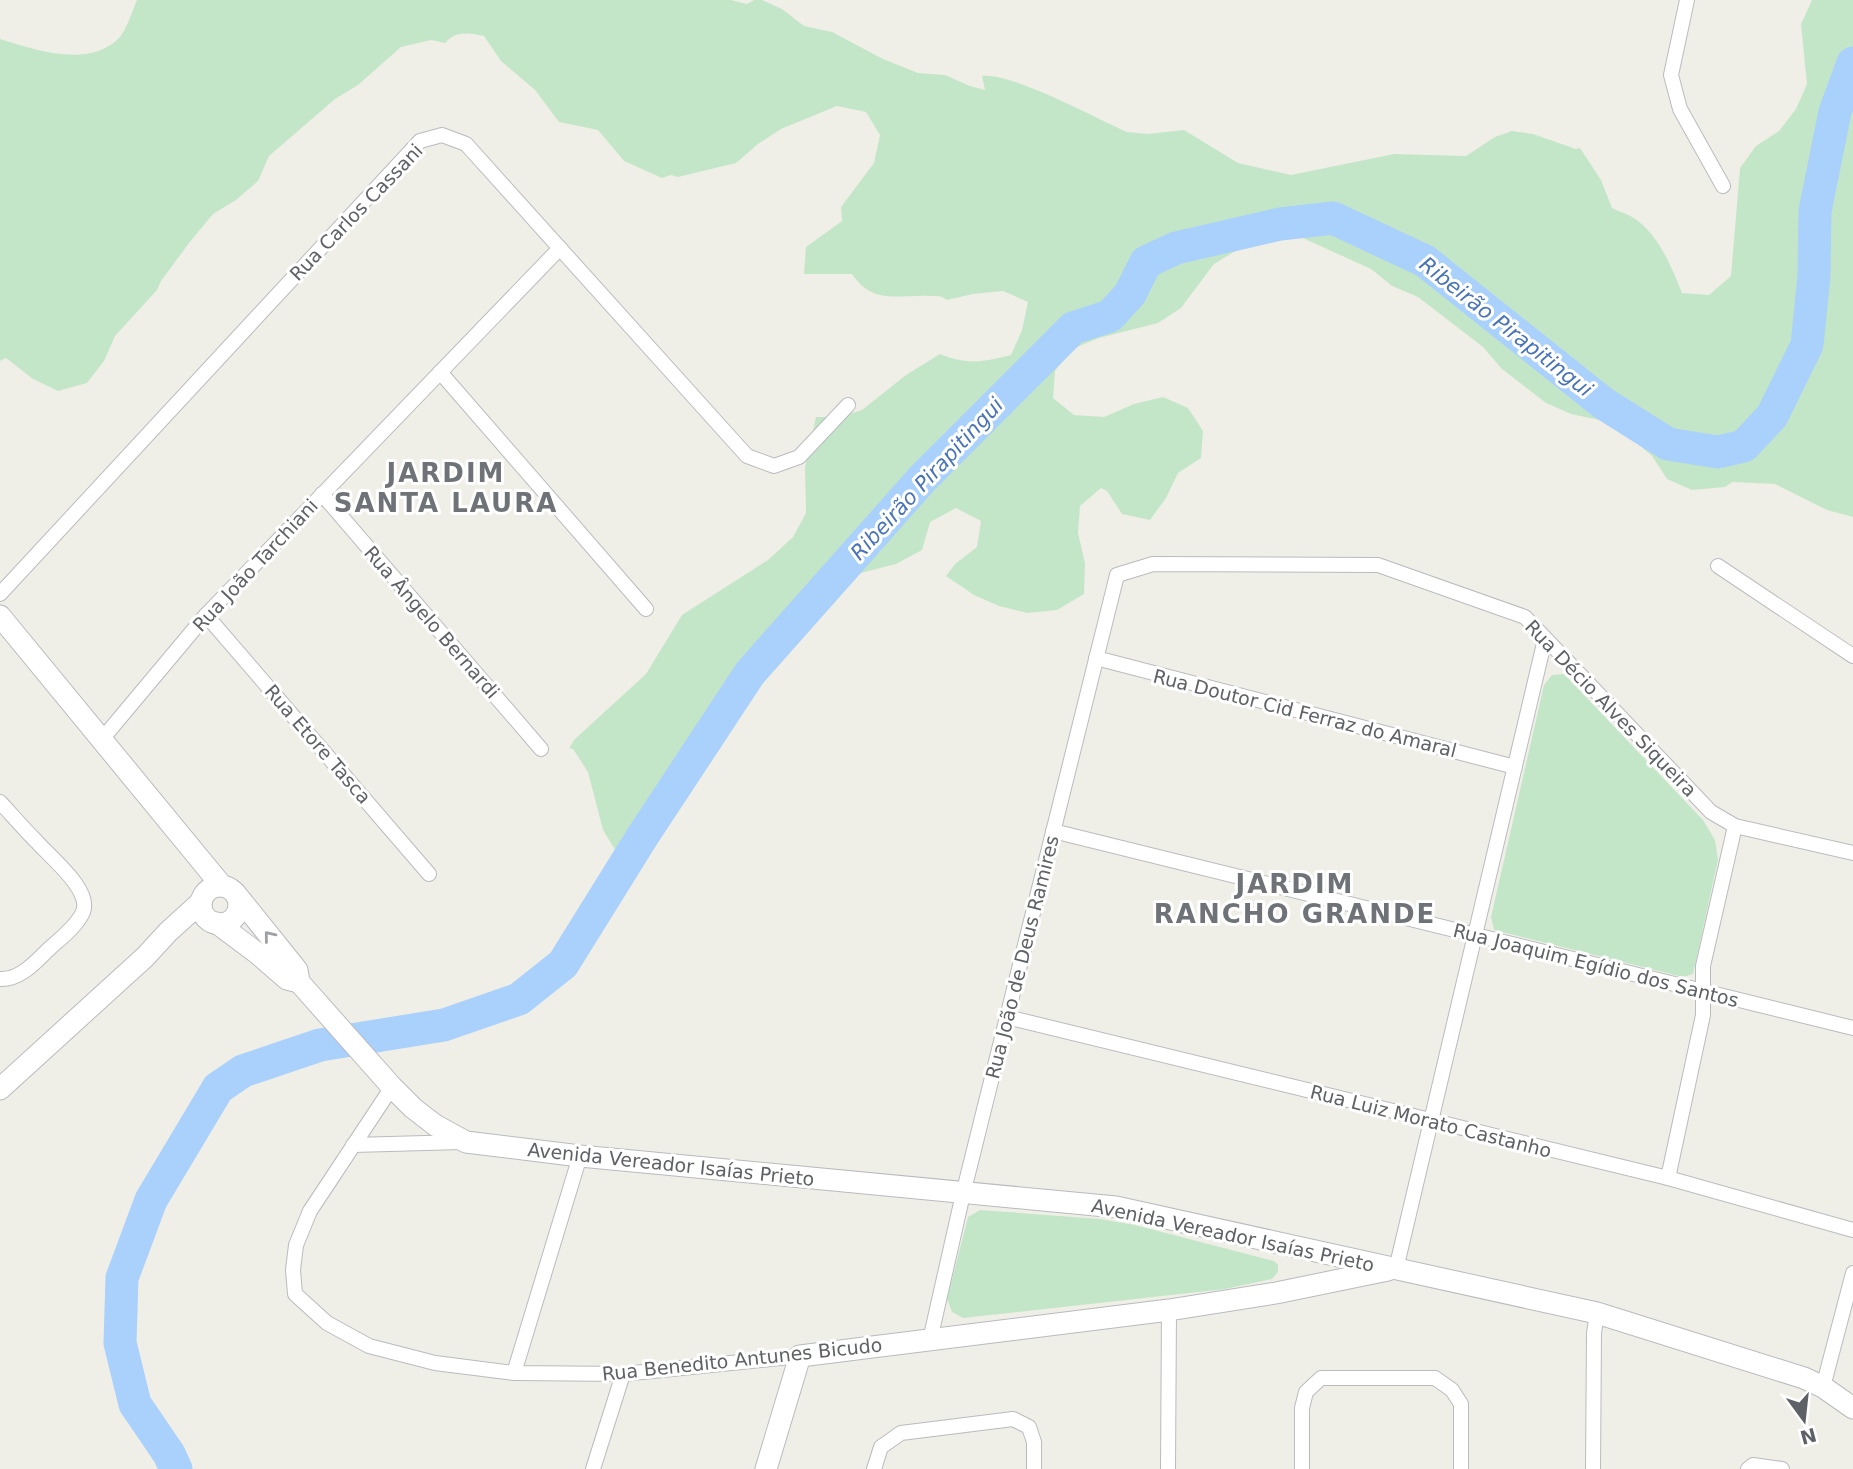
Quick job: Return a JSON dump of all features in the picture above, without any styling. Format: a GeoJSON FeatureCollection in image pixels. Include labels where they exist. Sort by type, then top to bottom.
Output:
{"type":"FeatureCollection","features":[{"type":"Feature","properties":{"kind":"main road"},"geometry":{"type":"LineString","coordinates":[[0,616],[103,738],[188,847],[215,903],[168,932],[145,957],[0,1089]]}},
{"type":"Feature","properties":{"kind":"main road","name":"Avenida Vereador Isaías Prieto"},"geometry":{"type":"LineString","coordinates":[[215,903],[228,933],[287,979],[304,987]]}},
{"type":"Feature","properties":{"kind":"main road","name":"Avenida Vereador Isaías Prieto"},"geometry":{"type":"LineString","coordinates":[[215,903],[297,970],[304,987],[413,1108],[435,1125],[467,1142],[580,1156],[1116,1207],[1597,1313],[1804,1378],[1823,1387],[1853,1408]]}},
{"type":"Feature","properties":{"kind":"main road","name":"Rua Benedito Antunes Bicudo"},"geometry":{"type":"LineString","coordinates":[[800,1356],[1168,1310],[1276,1293],[1396,1269]]}},
{"type":"Feature","properties":{"kind":"main road"},"geometry":{"type":"LineString","coordinates":[[766,1469],[800,1356]]}},
{"type":"Feature","properties":{"kind":"street"},"geometry":{"type":"LineString","coordinates":[[1687,0],[1671,75],[1680,109],[1724,186]]}},
{"type":"Feature","properties":{"kind":"street","name":"Rua Carlos Cassani"},"geometry":{"type":"LineString","coordinates":[[0,594],[420,141],[442,135],[466,144],[747,456],[774,466],[799,457],[848,405]]}},
{"type":"Feature","properties":{"kind":"street","name":"Rua João Tarchiani"},"geometry":{"type":"LineString","coordinates":[[103,738],[206,615],[560,248]]}},
{"type":"Feature","properties":{"kind":"street"},"geometry":{"type":"LineString","coordinates":[[440,372],[646,609]]}},
{"type":"Feature","properties":{"kind":"street","name":"Rua Ângelo Bernardi"},"geometry":{"type":"LineString","coordinates":[[322,494],[541,749]]}},
{"type":"Feature","properties":{"kind":"street","name":"Rua Décio Alves Siqueira"},"geometry":{"type":"LineString","coordinates":[[1117,575],[1153,564],[1378,565],[1525,617],[1711,812],[1735,827],[1853,853]]}},
{"type":"Feature","properties":{"kind":"street"},"geometry":{"type":"LineString","coordinates":[[1718,566],[1853,656]]}},
{"type":"Feature","properties":{"kind":"street","name":"Rua João de Deus Ramires"},"geometry":{"type":"LineString","coordinates":[[930,1340],[963,1194],[1117,575]]}},
{"type":"Feature","properties":{"kind":"street","name":"Rua Etore Tasca"},"geometry":{"type":"LineString","coordinates":[[206,615],[429,874]]}},
{"type":"Feature","properties":{"kind":"street"},"geometry":{"type":"LineString","coordinates":[[1396,1269],[1545,639]]}},
{"type":"Feature","properties":{"kind":"street","name":"Rua Doutor Cid Ferraz do Amaral"},"geometry":{"type":"LineString","coordinates":[[1096,658],[1515,767]]}},
{"type":"Feature","properties":{"kind":"street"},"geometry":{"type":"LineString","coordinates":[[0,802],[70,876],[84,903],[83,912],[69,930],[30,967],[18,975],[2,979]]}},
{"type":"Feature","properties":{"kind":"street"},"geometry":{"type":"LineString","coordinates":[[1668,1178],[1703,1015],[1703,966],[1735,827]]}},
{"type":"Feature","properties":{"kind":"street","name":"Rua Joaquim Egídio dos Santos"},"geometry":{"type":"LineString","coordinates":[[1053,831],[1853,1028]]}},
{"type":"Feature","properties":{"kind":"street","name":"Rua Luiz Morato Castanho"},"geometry":{"type":"LineString","coordinates":[[1007,1017],[1668,1178],[1853,1230]]}},
{"type":"Feature","properties":{"kind":"street","name":"Rua Benedito Antunes Bicudo"},"geometry":{"type":"LineString","coordinates":[[386,1081],[353,1145],[310,1211],[296,1245],[293,1270],[295,1294],[327,1323],[369,1346],[435,1363],[514,1373],[623,1374],[800,1356]]}},
{"type":"Feature","properties":{"kind":"street","name":"Avenida Vereador Isaías Prieto"},"geometry":{"type":"LineString","coordinates":[[353,1145],[467,1142]]}},
{"type":"Feature","properties":{"kind":"street"},"geometry":{"type":"LineString","coordinates":[[514,1373],[580,1156]]}},
{"type":"Feature","properties":{"kind":"street"},"geometry":{"type":"LineString","coordinates":[[1823,1387],[1853,1273]]}},
{"type":"Feature","properties":{"kind":"street"},"geometry":{"type":"LineString","coordinates":[[1168,1310],[1168,1469]]}},
{"type":"Feature","properties":{"kind":"street"},"geometry":{"type":"LineString","coordinates":[[1593,1469],[1594,1333],[1597,1313]]}},
{"type":"Feature","properties":{"kind":"street"},"geometry":{"type":"LineString","coordinates":[[593,1469],[623,1374]]}},
{"type":"Feature","properties":{"kind":"street"},"geometry":{"type":"LineString","coordinates":[[1302,1469],[1303,1408],[1306,1392],[1321,1378],[1434,1378],[1452,1390],[1461,1404],[1461,1469]]}},
{"type":"Feature","properties":{"kind":"street"},"geometry":{"type":"LineString","coordinates":[[874,1469],[881,1447],[901,1433],[1013,1419],[1029,1427],[1034,1442],[1034,1469]]}},
{"type":"Feature","properties":{"kind":"street"},"geometry":{"type":"LineString","coordinates":[[1748,1469],[1753,1465],[1783,1469]]}},
{"type":"Feature","properties":{"kind":"green space"},"geometry":{"type":"Polygon","coordinates":[[[137,0],[731,0],[747,4],[762,0],[782,9],[804,26],[832,32],[883,59],[918,73],[945,75],[985,90],[982,76],[995,76],[1054,97],[1127,132],[1147,134],[1184,130],[1238,163],[1291,175],[1394,154],[1466,156],[1495,137],[1512,131],[1533,134],[1576,149],[1580,148],[1601,180],[1612,208],[1638,221],[1653,236],[1682,293],[1709,295],[1731,276],[1740,168],[1756,146],[1779,131],[1796,109],[1807,84],[1801,24],[1812,0],[1853,0],[1853,517],[1827,510],[1775,484],[1732,482],[1725,487],[1692,490],[1667,479],[1652,456],[1624,432],[1599,420],[1571,414],[1546,403],[1502,369],[1483,347],[1418,297],[1392,286],[1371,269],[1296,235],[1265,238],[1214,264],[1181,308],[1158,323],[1099,338],[1072,349],[1055,371],[1053,398],[1074,415],[1104,417],[1134,404],[1163,397],[1188,408],[1203,431],[1201,458],[1178,473],[1166,498],[1150,520],[1122,514],[1107,491],[1101,488],[1080,506],[1078,533],[1085,563],[1084,594],[1057,610],[1027,613],[999,606],[974,595],[946,576],[955,564],[977,547],[981,521],[956,508],[930,522],[922,550],[896,564],[861,573],[813,603],[780,648],[759,665],[734,716],[718,738],[697,758],[666,810],[636,851],[617,853],[603,830],[588,772],[573,749],[569,748],[575,739],[646,674],[682,615],[768,560],[793,537],[806,513],[805,467],[816,417],[840,417],[862,410],[906,375],[940,354],[958,360],[975,361],[1011,355],[1022,330],[1028,302],[1003,291],[947,300],[937,296],[888,296],[869,291],[852,274],[804,274],[806,247],[842,221],[841,207],[874,163],[880,135],[866,112],[837,106],[781,129],[736,163],[678,177],[671,175],[662,178],[624,161],[598,130],[559,122],[535,90],[501,61],[484,36],[463,34],[454,36],[445,43],[431,40],[401,47],[269,156],[258,181],[236,200],[213,214],[189,243],[157,290],[115,336],[104,361],[87,383],[58,391],[33,379],[6,358],[0,361],[0,39],[61,54],[92,53],[106,48],[118,39],[127,26],[137,0]]]}},
{"type":"Feature","properties":{"kind":"green space"},"geometry":{"type":"Polygon","coordinates":[[[1564,674],[1703,820],[1715,840],[1718,860],[1693,974],[1683,977],[1494,930],[1491,917],[1544,685],[1552,675],[1564,674]]]}},
{"type":"Feature","properties":{"kind":"green space"},"geometry":{"type":"Polygon","coordinates":[[[980,1210],[1100,1219],[1135,1225],[1274,1261],[1278,1265],[1278,1272],[1272,1279],[1225,1289],[963,1318],[952,1312],[947,1299],[968,1217],[980,1210]]]}},
{"type":"Feature","properties":{"kind":"waterway","name":"Ribeirão Pirapitingui"},"geometry":{"type":"LineString","coordinates":[[176,1469],[135,1404],[120,1343],[122,1278],[151,1200],[218,1088],[243,1071],[320,1045],[444,1025],[519,999],[563,964],[642,837],[750,673],[923,478],[1073,328],[1110,316],[1130,294],[1146,262],[1176,248],[1280,224],[1333,218],[1425,261],[1603,403],[1668,444],[1718,452],[1744,446],[1772,416],[1807,345],[1814,276],[1815,211],[1835,112],[1853,63]]}},
{"type":"Feature","properties":{"kind":"district","name":"JARDIM SANTA LAURA"},"geometry":{"type":"Point","coordinates":[446,488]}},
{"type":"Feature","properties":{"kind":"district","name":"JARDIM RANCHO GRANDE"},"geometry":{"type":"Point","coordinates":[1295,899]}}]}
